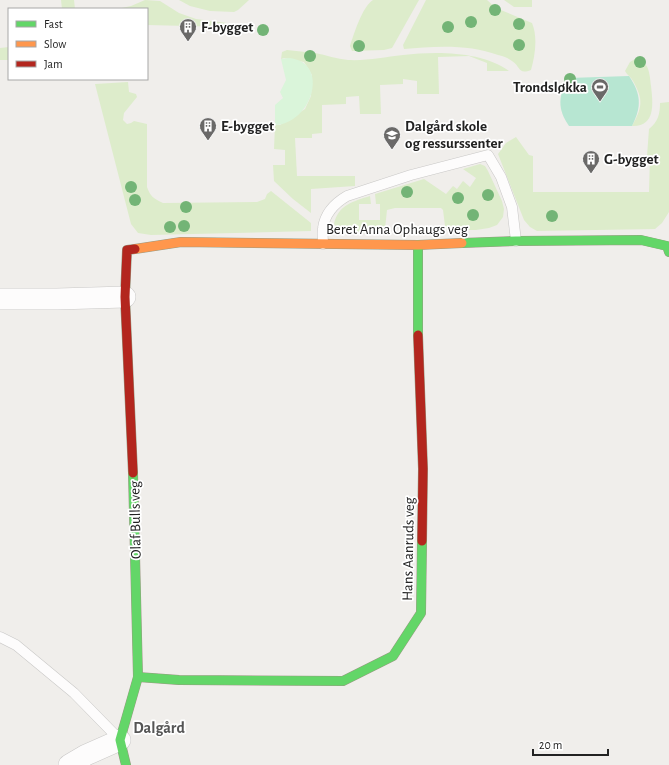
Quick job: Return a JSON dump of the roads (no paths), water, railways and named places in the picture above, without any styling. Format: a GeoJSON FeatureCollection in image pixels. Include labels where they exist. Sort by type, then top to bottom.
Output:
{"type":"FeatureCollection","features":[{"type":"Feature","properties":{"kind":"street","name":"Beret Anna Ophaugs veg"},"geometry":{"type":"LineString","coordinates":[[127,250],[181,242],[418,245],[516,241],[641,240],[668,249]]}},
{"type":"Feature","properties":{"kind":"street","name":"Hans Aanruds veg"},"geometry":{"type":"LineString","coordinates":[[138,677],[179,680],[343,680],[393,656],[421,613],[423,468],[418,334],[418,245]]}},
{"type":"Feature","properties":{"kind":"street","name":"Olaf Bulls veg"},"geometry":{"type":"LineString","coordinates":[[126,765],[120,740],[138,677],[134,485],[125,297],[127,250]]}},
{"type":"Feature","properties":{"kind":"street"},"geometry":{"type":"LineString","coordinates":[[0,299],[57,300],[125,297]]}},
{"type":"Feature","properties":{"kind":"street"},"geometry":{"type":"LineString","coordinates":[[69,765],[86,755],[120,740]]}},
{"type":"Feature","properties":{"kind":"lane"},"geometry":{"type":"LineString","coordinates":[[323,244],[323,228],[330,211],[338,201],[347,196],[411,174],[488,155],[501,177],[512,207],[516,241]]}},
{"type":"Feature","properties":{"kind":"lane"},"geometry":{"type":"LineString","coordinates":[[0,637],[16,645],[74,693],[120,740]]}},
{"type":"Feature","properties":{"kind":"place","name":"F-bygget"},"geometry":{"type":"Point","coordinates":[188,42]}},
{"type":"Feature","properties":{"kind":"place","name":"Trondsløkka"},"geometry":{"type":"Point","coordinates":[600,102]}},
{"type":"Feature","properties":{"kind":"place","name":"E-bygget"},"geometry":{"type":"Point","coordinates":[208,141]}},
{"type":"Feature","properties":{"kind":"place","name":"Dalgård skole og ressurssenter"},"geometry":{"type":"Point","coordinates":[392,150]}},
{"type":"Feature","properties":{"kind":"place","name":"G-bygget"},"geometry":{"type":"Point","coordinates":[591,174]}},
{"type":"Feature","properties":{"kind":"district","name":"Dalgård"},"geometry":{"type":"Point","coordinates":[159,727]}}]}
